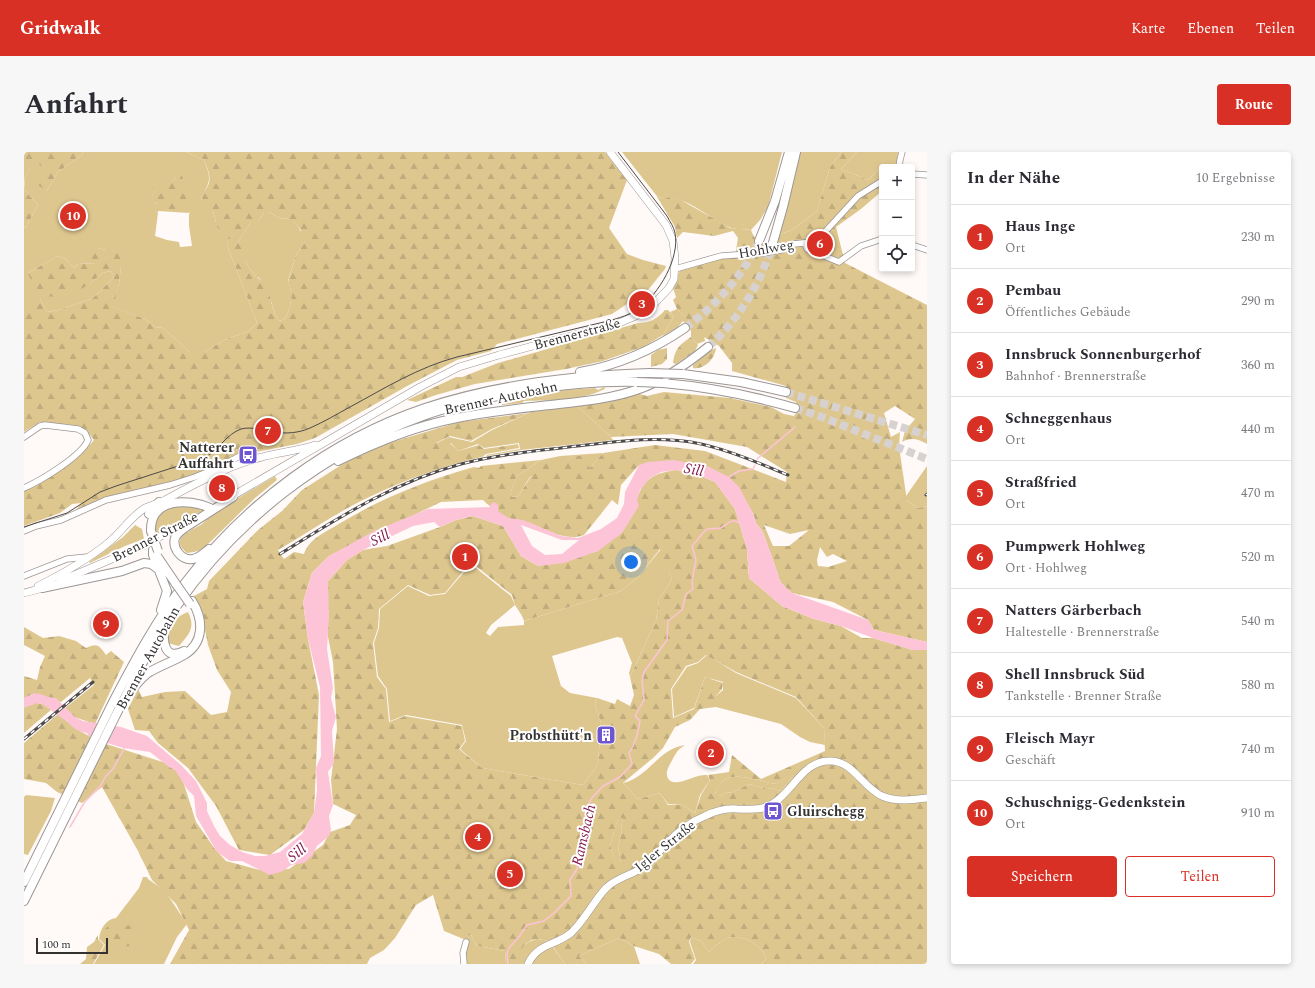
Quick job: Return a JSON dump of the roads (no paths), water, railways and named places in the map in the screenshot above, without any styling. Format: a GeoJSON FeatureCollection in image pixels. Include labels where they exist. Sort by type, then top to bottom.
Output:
{"type":"FeatureCollection","features":[{"type":"Feature","properties":{"kind":"highway"},"geometry":{"type":"LineString","coordinates":[[759,241],[775,201],[789,152]]}},
{"type":"Feature","properties":{"kind":"highway"},"geometry":{"type":"LineString","coordinates":[[772,246],[796,152]]}},
{"type":"Feature","properties":{"kind":"highway"},"geometry":{"type":"LineString","coordinates":[[524,384],[594,370],[620,362],[651,349],[685,328]]}},
{"type":"Feature","properties":{"kind":"highway"},"geometry":{"type":"LineString","coordinates":[[296,483],[359,450],[391,437],[431,424],[456,418],[506,410],[616,396],[642,388],[680,368],[708,347]]}},
{"type":"Feature","properties":{"kind":"highway","name":"Brenner Autobahn"},"geometry":{"type":"LineString","coordinates":[[24,882],[120,706],[161,624],[184,583],[218,543],[239,522],[291,479],[339,448],[365,433],[425,408],[473,394],[524,384],[574,377],[610,374],[682,374],[741,382],[786,392]]}},
{"type":"Feature","properties":{"kind":"highway","name":"Brenner Autobahn"},"geometry":{"type":"LineString","coordinates":[[161,624],[220,551],[266,507],[296,483],[341,454],[370,438],[407,422],[444,409],[472,401],[543,388],[600,382],[663,383],[716,389],[795,408]]}},
{"type":"Feature","properties":{"kind":"highway"},"geometry":{"type":"LineString","coordinates":[[218,543],[200,556],[191,559],[185,558],[180,554],[176,550],[174,542],[176,536],[181,531],[233,497]]}},
{"type":"Feature","properties":{"kind":"highway"},"geometry":{"type":"LineString","coordinates":[[160,502],[148,515],[147,520],[158,569],[166,591],[161,624],[163,643],[166,650],[170,652],[176,654],[186,650],[194,640],[198,628],[196,616],[191,603]]}},
{"type":"Feature","properties":{"kind":"highway"},"geometry":{"type":"LineString","coordinates":[[149,531],[154,516],[169,504],[177,502],[192,502],[210,508]]}},
{"type":"Feature","properties":{"kind":"highway"},"geometry":{"type":"LineString","coordinates":[[135,676],[184,655],[196,643],[200,632],[201,624],[199,614],[178,582],[155,553]]}},
{"type":"Feature","properties":{"kind":"highway"},"geometry":{"type":"LineString","coordinates":[[42,588],[122,571],[144,563],[151,564],[158,569]]}},
{"type":"Feature","properties":{"kind":"highway","name":"Brenner Autobahn"},"geometry":{"type":"LineString","coordinates":[[24,901],[74,791],[135,676]]}},
{"type":"Feature","properties":{"kind":"main road","name":"Brennerstraße"},"geometry":{"type":"LineString","coordinates":[[332,438],[399,400],[442,380],[514,352],[619,324],[648,309],[658,300],[678,268],[675,248],[668,228],[610,152]]}},
{"type":"Feature","properties":{"kind":"main road"},"geometry":{"type":"LineString","coordinates":[[160,502],[208,479],[256,459],[307,448],[332,438]]}},
{"type":"Feature","properties":{"kind":"main road","name":"Brenner Straße"},"geometry":{"type":"LineString","coordinates":[[24,593],[73,576],[151,542],[210,508],[233,497],[332,438]]}},
{"type":"Feature","properties":{"kind":"main road"},"geometry":{"type":"LineString","coordinates":[[275,454],[282,459],[283,465],[281,469]]}},
{"type":"Feature","properties":{"kind":"main road","name":"Brenner Straße"},"geometry":{"type":"LineString","coordinates":[[24,593],[56,577],[88,557],[116,537],[137,514],[145,508],[160,502]]}},
{"type":"Feature","properties":{"kind":"main road","name":"Igler Straße"},"geometry":{"type":"LineString","coordinates":[[528,964],[533,955],[540,949],[566,937],[576,929],[610,885],[637,871],[648,863],[683,828],[694,821],[715,812],[737,809],[760,810],[768,807],[775,803],[806,770],[819,762],[827,760],[840,762],[852,770],[870,789],[884,797],[898,800],[927,798]]}},
{"type":"Feature","properties":{"kind":"street"},"geometry":{"type":"LineString","coordinates":[[899,164],[902,152]]}},
{"type":"Feature","properties":{"kind":"street"},"geometry":{"type":"LineString","coordinates":[[915,174],[927,175]]}},
{"type":"Feature","properties":{"kind":"street","name":"Hohlweg"},"geometry":{"type":"LineString","coordinates":[[678,268],[721,256],[763,253],[781,250],[794,244],[811,242],[818,239],[858,196],[879,183]]}},
{"type":"Feature","properties":{"kind":"street"},"geometry":{"type":"LineString","coordinates":[[805,243],[807,249],[839,262],[861,246],[879,239]]}},
{"type":"Feature","properties":{"kind":"street"},"geometry":{"type":"LineString","coordinates":[[915,247],[927,250]]}},
{"type":"Feature","properties":{"kind":"street"},"geometry":{"type":"LineString","coordinates":[[24,437],[40,426],[45,425],[78,429],[86,435],[87,442],[70,460],[24,488]]}},
{"type":"Feature","properties":{"kind":"street"},"geometry":{"type":"LineString","coordinates":[[24,531],[36,526],[61,520],[106,500],[170,485],[194,477],[233,461],[246,453],[254,454],[256,459]]}},
{"type":"Feature","properties":{"kind":"street"},"geometry":{"type":"LineString","coordinates":[[24,576],[67,559],[88,557]]}},
{"type":"Feature","properties":{"kind":"street"},"geometry":{"type":"LineString","coordinates":[[464,964],[463,953],[466,942]]}},
{"type":"Feature","properties":{"kind":"water"},"geometry":{"type":"Polygon","coordinates":[[[674,460],[709,467],[729,477],[739,487],[753,513],[756,523],[763,532],[781,583],[792,593],[868,620],[874,630],[927,642],[927,650],[913,650],[873,638],[841,626],[814,619],[782,606],[749,578],[747,549],[735,509],[715,482],[692,472],[676,470],[661,472],[650,478],[640,490],[637,499],[639,506],[622,533],[598,551],[564,563],[538,566],[521,556],[503,526],[473,516],[456,520],[440,527],[434,522],[413,526],[363,550],[347,560],[328,581],[329,616],[327,649],[333,688],[331,698],[336,717],[332,731],[334,763],[328,772],[333,805],[329,816],[331,830],[329,836],[317,846],[312,856],[304,863],[291,865],[283,871],[270,875],[242,861],[230,861],[217,852],[196,816],[194,796],[187,789],[175,770],[150,752],[123,748],[89,737],[87,733],[78,731],[52,705],[45,702],[35,702],[24,708],[24,698],[34,693],[41,696],[56,698],[76,718],[83,721],[121,727],[147,736],[181,765],[196,781],[207,803],[207,811],[214,826],[220,836],[230,845],[242,852],[255,856],[265,856],[280,852],[302,834],[314,813],[317,790],[316,768],[321,756],[320,687],[308,639],[303,602],[312,573],[329,556],[374,531],[428,509],[490,507],[494,502],[498,505],[498,511],[508,518],[523,520],[561,536],[578,538],[601,529],[617,518],[624,504],[625,492],[639,465],[648,462],[674,460]],[[521,525],[532,546],[545,555],[562,554],[579,540],[562,540],[521,525]]]}},
{"type":"Feature","properties":{"kind":"waterway"},"geometry":{"type":"LineString","coordinates":[[757,459],[795,427]]}},
{"type":"Feature","properties":{"kind":"waterway"},"geometry":{"type":"LineString","coordinates":[[729,477],[739,471],[753,469],[755,465]]}},
{"type":"Feature","properties":{"kind":"waterway","name":"Ramsbach"},"geometry":{"type":"LineString","coordinates":[[508,964],[507,953],[509,948],[527,925],[544,921],[571,896],[570,880],[577,869],[586,838],[588,807],[591,799],[603,786],[620,777],[632,764],[629,753],[635,741],[640,721],[635,716],[644,700],[642,681],[644,672],[667,640],[668,621],[682,610],[686,594],[693,589],[692,581],[696,560],[692,546],[706,530],[721,528],[732,521],[740,523]]}},
{"type":"Feature","properties":{"kind":"waterway","name":"Sill"},"geometry":{"type":"LineString","coordinates":[[24,703],[38,698],[46,701],[67,716]]}},
{"type":"Feature","properties":{"kind":"waterway"},"geometry":{"type":"LineString","coordinates":[[70,827],[84,803],[101,785],[106,776],[113,769],[125,747]]}},
{"type":"Feature","properties":{"kind":"tunnel"},"geometry":{"type":"LineString","coordinates":[[685,328],[707,310],[728,289],[745,266],[759,241]]}},
{"type":"Feature","properties":{"kind":"tunnel"},"geometry":{"type":"LineString","coordinates":[[708,347],[729,325],[747,301],[761,275],[772,246]]}},
{"type":"Feature","properties":{"kind":"tunnel"},"geometry":{"type":"LineString","coordinates":[[786,392],[927,435]]}},
{"type":"Feature","properties":{"kind":"tunnel"},"geometry":{"type":"LineString","coordinates":[[795,408],[822,417],[927,459]]}},
{"type":"Feature","properties":{"kind":"tram line"},"geometry":{"type":"LineString","coordinates":[[24,527],[67,513],[100,492],[206,457],[231,434],[241,429],[254,428],[283,433],[301,431],[325,421],[429,366],[457,357],[608,321],[636,310],[654,294],[666,275],[674,253],[676,243],[675,233],[667,216],[618,152]]}},
{"type":"Feature","properties":{"kind":"railway"},"geometry":{"type":"LineString","coordinates":[[280,554],[345,514],[390,491],[436,472],[461,464],[504,455],[620,441],[677,440],[704,445],[728,452],[788,475]]}},
{"type":"Feature","properties":{"kind":"railway"},"geometry":{"type":"LineString","coordinates":[[24,739],[93,682]]}},
{"type":"Feature","properties":{"kind":"place","name":"Schuschnigg-Gedenkstein"},"geometry":{"type":"Point","coordinates":[73,216]}},
{"type":"Feature","properties":{"kind":"place","name":"Pumpwerk Hohlweg"},"geometry":{"type":"Point","coordinates":[820,244]}},
{"type":"Feature","properties":{"kind":"place","name":"Innsbruck Sonnenburgerhof"},"geometry":{"type":"Point","coordinates":[642,304]}},
{"type":"Feature","properties":{"kind":"place","name":"Natters Gärberbach"},"geometry":{"type":"Point","coordinates":[268,431]}},
{"type":"Feature","properties":{"kind":"place","name":"Natterer Auffahrt"},"geometry":{"type":"Point","coordinates":[248,455]}},
{"type":"Feature","properties":{"kind":"place","name":"Shell Innsbruck Süd"},"geometry":{"type":"Point","coordinates":[222,488]}},
{"type":"Feature","properties":{"kind":"place","name":"Haus Inge"},"geometry":{"type":"Point","coordinates":[465,557]}},
{"type":"Feature","properties":{"kind":"place","name":"Fleisch Mayr"},"geometry":{"type":"Point","coordinates":[106,624]}},
{"type":"Feature","properties":{"kind":"place","name":"Probsthütt'n"},"geometry":{"type":"Point","coordinates":[606,735]}},
{"type":"Feature","properties":{"kind":"place","name":"Pembau"},"geometry":{"type":"Point","coordinates":[711,753]}},
{"type":"Feature","properties":{"kind":"place","name":"Gluirschegg"},"geometry":{"type":"Point","coordinates":[773,811]}},
{"type":"Feature","properties":{"kind":"place","name":"Schneggenhaus"},"geometry":{"type":"Point","coordinates":[478,837]}},
{"type":"Feature","properties":{"kind":"place","name":"Straßfried"},"geometry":{"type":"Point","coordinates":[510,874]}}]}
